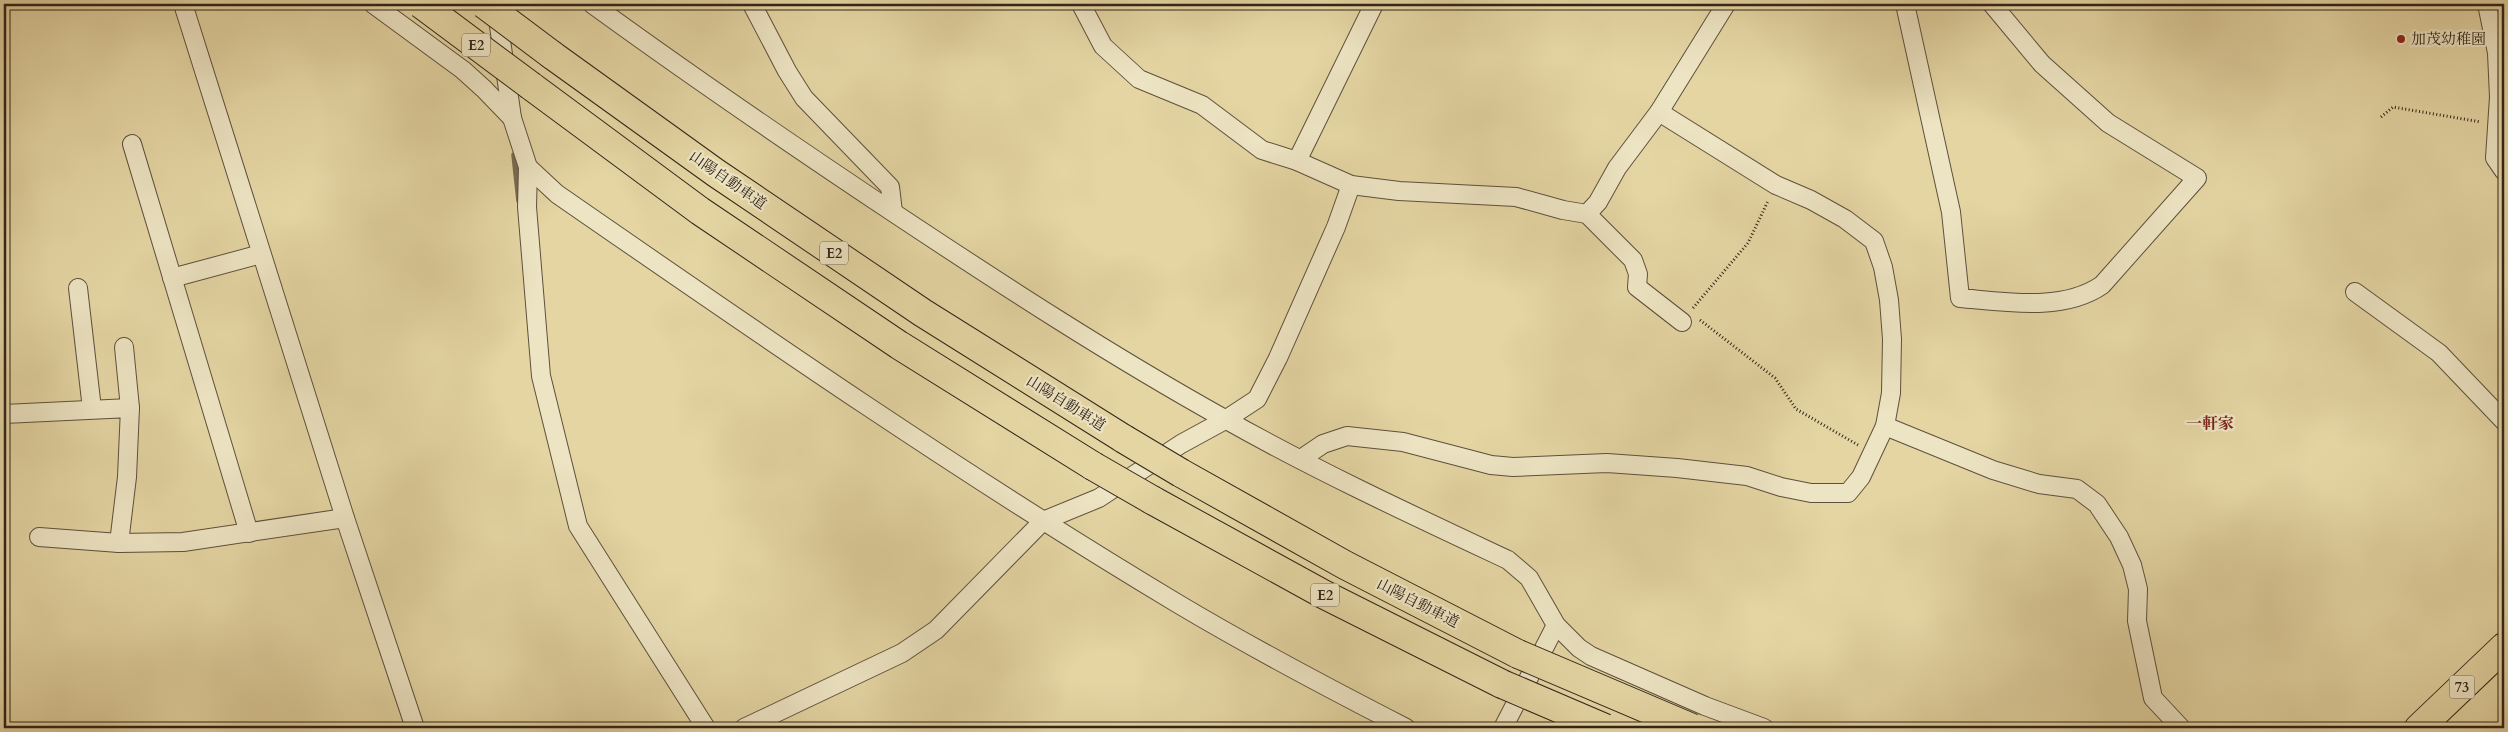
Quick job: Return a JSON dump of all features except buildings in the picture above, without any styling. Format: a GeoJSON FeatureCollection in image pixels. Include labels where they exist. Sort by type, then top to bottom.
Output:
{"type":"FeatureCollection","features":[{"type":"Feature","properties":{"kind":"main road","name":"E2"},"geometry":{"type":"LineString","coordinates":[[421,4],[716,222],[899,345],[1093,466],[1323,594],[1502,684],[1605,728]]}},
{"type":"Feature","properties":{"kind":"main road","name":"山陽自動車道"},"geometry":{"type":"LineString","coordinates":[[484,4],[552,56],[716,173],[923,313],[1124,439],[1181,473],[1345,564],[1518,654],[1692,728]]}},
{"type":"Feature","properties":{"kind":"main road","name":"73"},"geometry":{"type":"LineString","coordinates":[[2419,728],[2504,647]]}},
{"type":"Feature","properties":{"kind":"street"},"geometry":{"type":"LineString","coordinates":[[182,4],[344,518],[415,728]]}},
{"type":"Feature","properties":{"kind":"street"},"geometry":{"type":"LineString","coordinates":[[373,4],[463,70],[512,118]]}},
{"type":"Feature","properties":{"kind":"street"},"geometry":{"type":"LineString","coordinates":[[496,4],[512,118],[528,167],[527,207],[541,376],[578,526],[706,728]]}},
{"type":"Feature","properties":{"kind":"street"},"geometry":{"type":"LineString","coordinates":[[592,4],[692,77],[964,261],[1055,318],[1225,420],[1300,459],[1508,560],[1529,578],[1556,625],[1574,644],[1590,656],[1705,706],[1764,728]]}},
{"type":"Feature","properties":{"kind":"street"},"geometry":{"type":"LineString","coordinates":[[752,4],[804,98],[890,187],[892,212]]}},
{"type":"Feature","properties":{"kind":"street"},"geometry":{"type":"LineString","coordinates":[[1081,4],[1103,46],[1139,79],[1202,105],[1262,150],[1297,161],[1351,185],[1399,191],[1516,198],[1587,214],[1632,260],[1638,274],[1637,288],[1682,322]]}},
{"type":"Feature","properties":{"kind":"street"},"geometry":{"type":"LineString","coordinates":[[1297,161],[1374,4]]}},
{"type":"Feature","properties":{"kind":"street"},"geometry":{"type":"LineString","coordinates":[[1587,214],[1598,202],[1618,168],[1660,112],[1726,4]]}},
{"type":"Feature","properties":{"kind":"street"},"geometry":{"type":"LineString","coordinates":[[1905,4],[1951,212],[1960,298],[2026,303],[2087,296],[2102,285],[2197,178],[2108,123],[2042,64],[1992,4]]}},
{"type":"Feature","properties":{"kind":"street"},"geometry":{"type":"LineString","coordinates":[[2488,4],[2497,53],[2498,125],[2495,158],[2504,171]]}},
{"type":"Feature","properties":{"kind":"street"},"geometry":{"type":"LineString","coordinates":[[1300,459],[1323,444],[1347,436],[1403,442],[1491,465],[1513,467],[1607,463],[1677,468],[1747,476],[1781,487],[1811,493],[1848,493],[1861,477],[1885,426],[1891,393],[1892,340],[1883,267],[1874,241],[1845,219],[1820,205],[1776,185],[1660,112]]}},
{"type":"Feature","properties":{"kind":"street"},"geometry":{"type":"LineString","coordinates":[[132,144],[249,533]]}},
{"type":"Feature","properties":{"kind":"street"},"geometry":{"type":"LineString","coordinates":[[528,167],[557,194],[828,381],[1043,521],[1182,606],[1406,728]]}},
{"type":"Feature","properties":{"kind":"street"},"geometry":{"type":"LineString","coordinates":[[744,728],[902,653],[936,630],[1043,521],[1099,498],[1181,444],[1225,420],[1257,398],[1278,358],[1336,227],[1351,185]]}},
{"type":"Feature","properties":{"kind":"street"},"geometry":{"type":"LineString","coordinates":[[172,278],[261,254]]}},
{"type":"Feature","properties":{"kind":"street"},"geometry":{"type":"LineString","coordinates":[[78,288],[92,410]]}},
{"type":"Feature","properties":{"kind":"street"},"geometry":{"type":"LineString","coordinates":[[2354,292],[2439,353],[2504,421]]}},
{"type":"Feature","properties":{"kind":"street"},"geometry":{"type":"LineString","coordinates":[[119,543],[127,476],[130,408],[124,346]]}},
{"type":"Feature","properties":{"kind":"street"},"geometry":{"type":"LineString","coordinates":[[4,414],[130,408]]}},
{"type":"Feature","properties":{"kind":"street"},"geometry":{"type":"LineString","coordinates":[[1885,426],[1993,470],[2038,484],[2077,489],[2097,504],[2119,537],[2134,571],[2138,589],[2138,621],[2152,698],[2181,728]]}},
{"type":"Feature","properties":{"kind":"street"},"geometry":{"type":"LineString","coordinates":[[39,536],[119,543],[183,542],[344,518]]}},
{"type":"Feature","properties":{"kind":"street"},"geometry":{"type":"LineString","coordinates":[[1503,728],[1556,625]]}},
{"type":"Feature","properties":{"kind":"path"},"geometry":{"type":"LineString","coordinates":[[2381,117],[2393,107],[2498,125]]}},
{"type":"Feature","properties":{"kind":"path"},"geometry":{"type":"LineString","coordinates":[[1682,322],[1748,243],[1776,185]]}},
{"type":"Feature","properties":{"kind":"path"},"geometry":{"type":"LineString","coordinates":[[1682,322],[1694,316],[1775,378],[1796,409],[1872,453]]}},
{"type":"Feature","properties":{"kind":"waterway"},"geometry":{"type":"LineString","coordinates":[[514,155],[519,201]]}},
{"type":"Feature","properties":{"kind":"place","name":"加茂幼稚園"},"geometry":{"type":"Point","coordinates":[2401,39]}},
{"type":"Feature","properties":{"kind":"district","name":"一軒家"},"geometry":{"type":"Point","coordinates":[2210,423]}}]}
